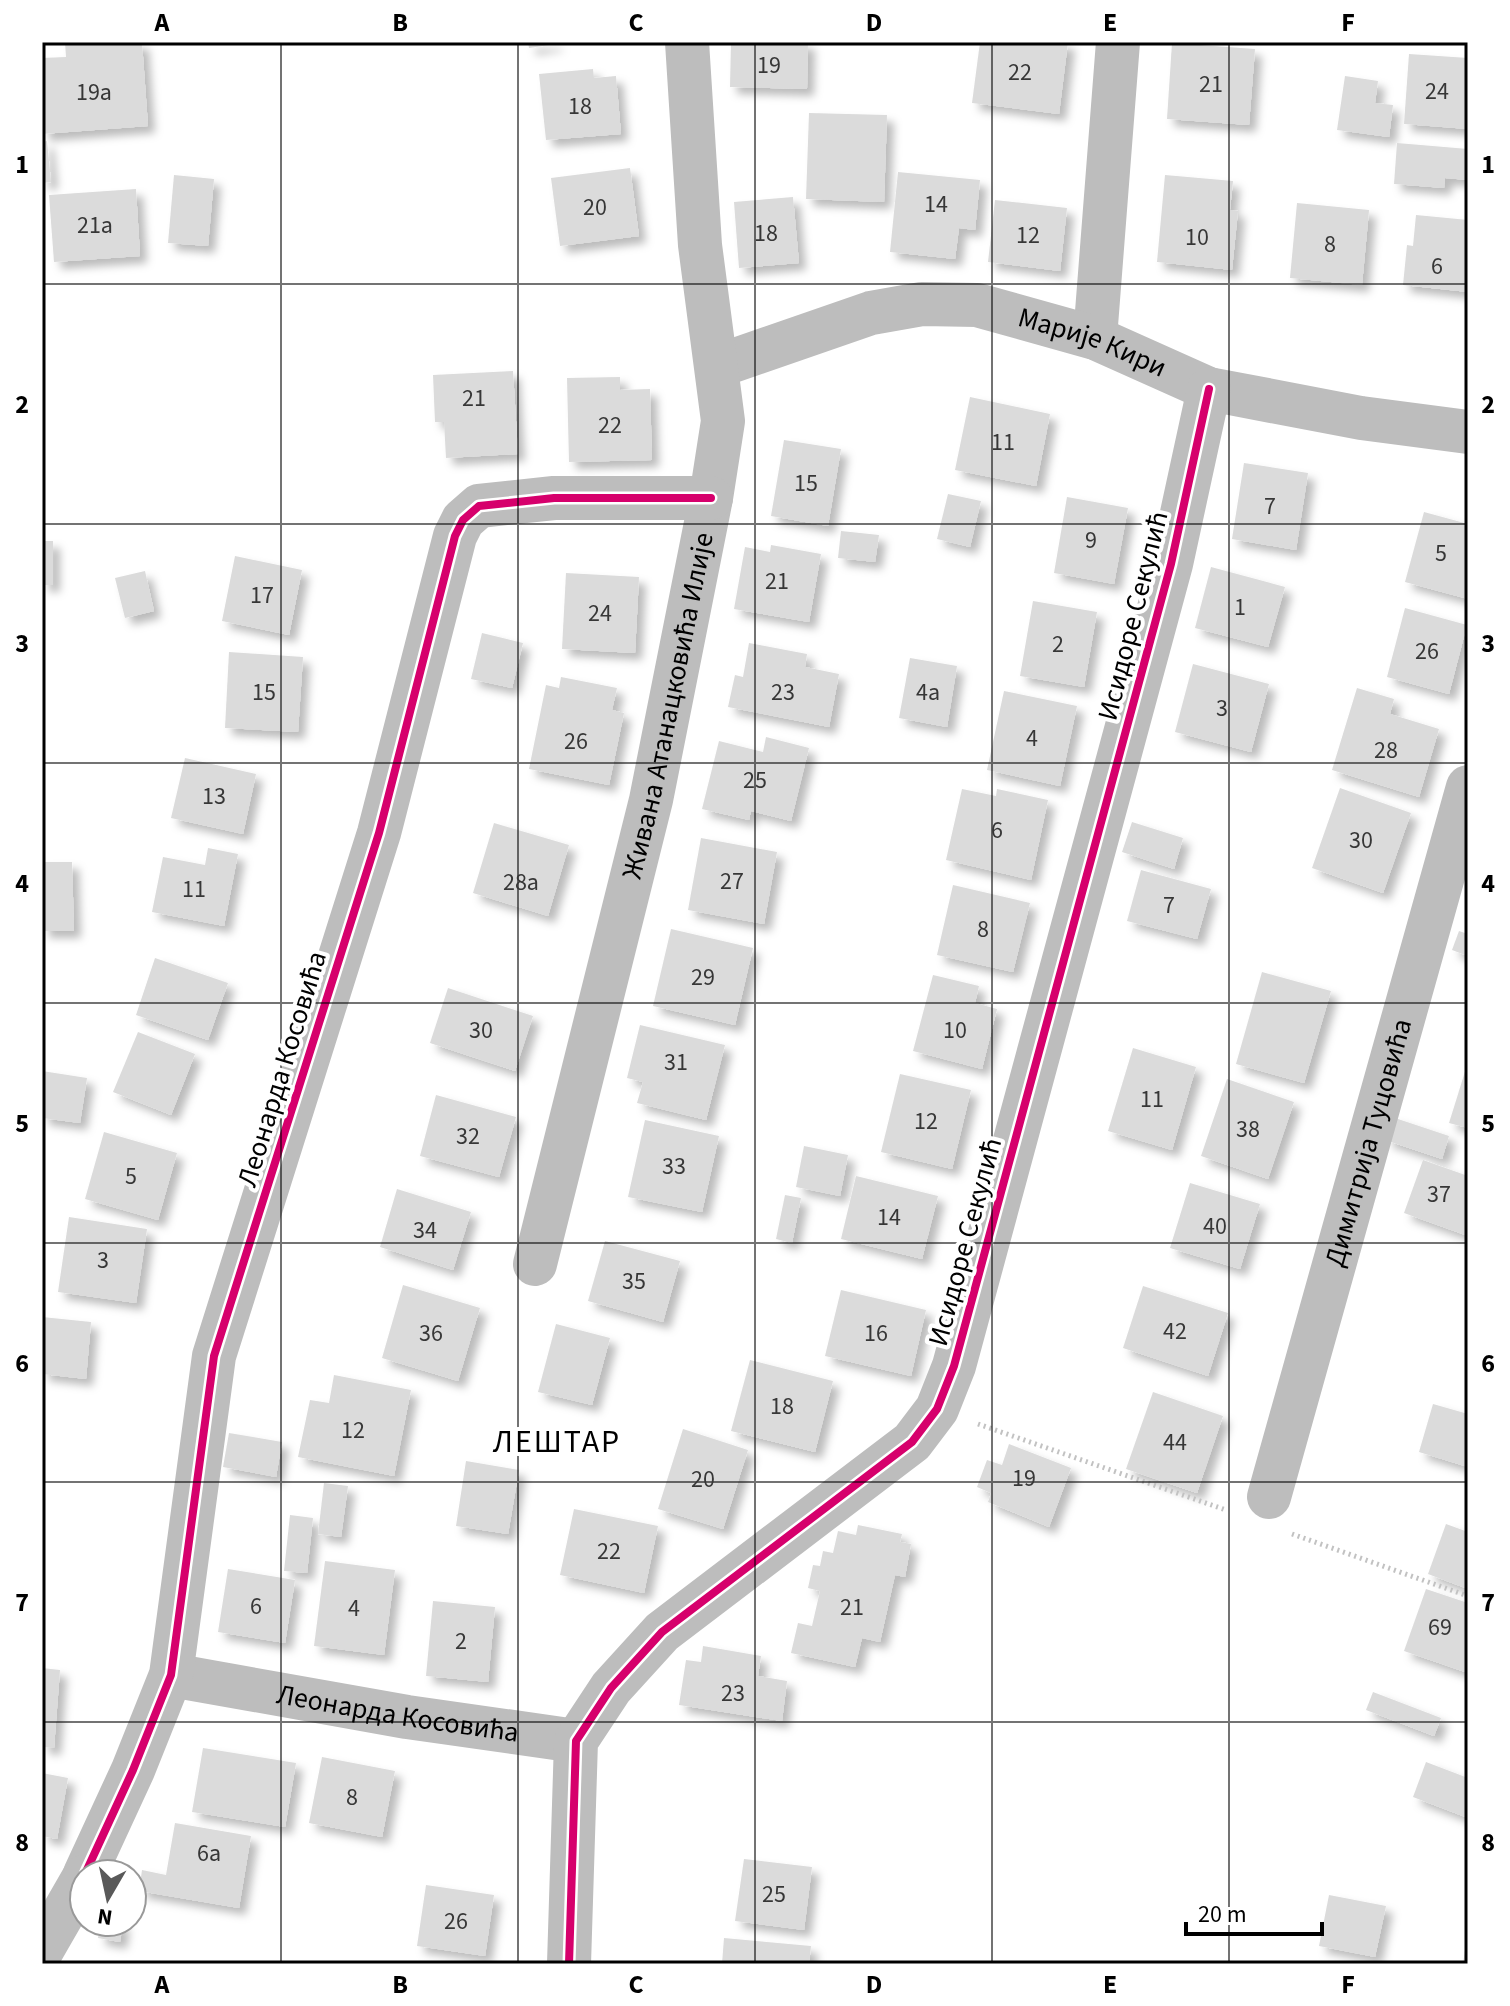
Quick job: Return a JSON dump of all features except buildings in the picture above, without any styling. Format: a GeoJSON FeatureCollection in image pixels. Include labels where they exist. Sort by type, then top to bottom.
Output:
{"type":"FeatureCollection","features":[{"type":"Feature","properties":{"kind":"street","name":"Живана Атанацковића Илије"},"geometry":{"type":"LineString","coordinates":[[535,1264],[651,800],[711,498],[723,421],[700,245],[687,42]]}},
{"type":"Feature","properties":{"kind":"street"},"geometry":{"type":"LineString","coordinates":[[1095,338],[1118,42]]}},
{"type":"Feature","properties":{"kind":"street","name":"Марије Кири"},"geometry":{"type":"LineString","coordinates":[[718,366],[871,313],[922,304],[977,305],[1095,338],[1209,389],[1361,418],[1468,432]]}},
{"type":"Feature","properties":{"kind":"street","name":"Исидоре Секулић"},"geometry":{"type":"LineString","coordinates":[[576,1741],[611,1688],[662,1632],[912,1442],[937,1409],[954,1366],[1171,564],[1209,389]]}},
{"type":"Feature","properties":{"kind":"street","name":"Леонарда Косовића"},"geometry":{"type":"LineString","coordinates":[[93,1858],[133,1770],[171,1675],[214,1356],[379,833],[455,536],[463,520],[479,506],[554,498],[711,498]]}},
{"type":"Feature","properties":{"kind":"street","name":"Димитрија Туцовића"},"geometry":{"type":"LineString","coordinates":[[1264,1515],[1468,787]]}},
{"type":"Feature","properties":{"kind":"street","name":"Леонарда Косовића"},"geometry":{"type":"LineString","coordinates":[[171,1675],[407,1717],[576,1741]]}},
{"type":"Feature","properties":{"kind":"street"},"geometry":{"type":"LineString","coordinates":[[569,1964],[576,1741]]}},
{"type":"Feature","properties":{"kind":"street","name":"Леонарда Косовића"},"geometry":{"type":"LineString","coordinates":[[42,1950],[68,1905]]}},
{"type":"Feature","properties":{"kind":"path"},"geometry":{"type":"LineString","coordinates":[[937,1409],[1264,1515],[1468,1596]]}},
{"type":"Feature","properties":{"kind":"cycle path"},"geometry":{"type":"LineString","coordinates":[[569,1964],[576,1741],[611,1688],[662,1632],[912,1442],[937,1409],[954,1366],[1171,564],[1209,389]]}},
{"type":"Feature","properties":{"kind":"cycle path"},"geometry":{"type":"LineString","coordinates":[[92,1858],[133,1770],[171,1675],[214,1356],[379,833],[455,536],[463,520],[479,506],[554,498],[711,498]]}},
{"type":"Feature","properties":{"kind":"district","name":"ЛЕШТАР"},"geometry":{"type":"Point","coordinates":[557,1442]}}]}
